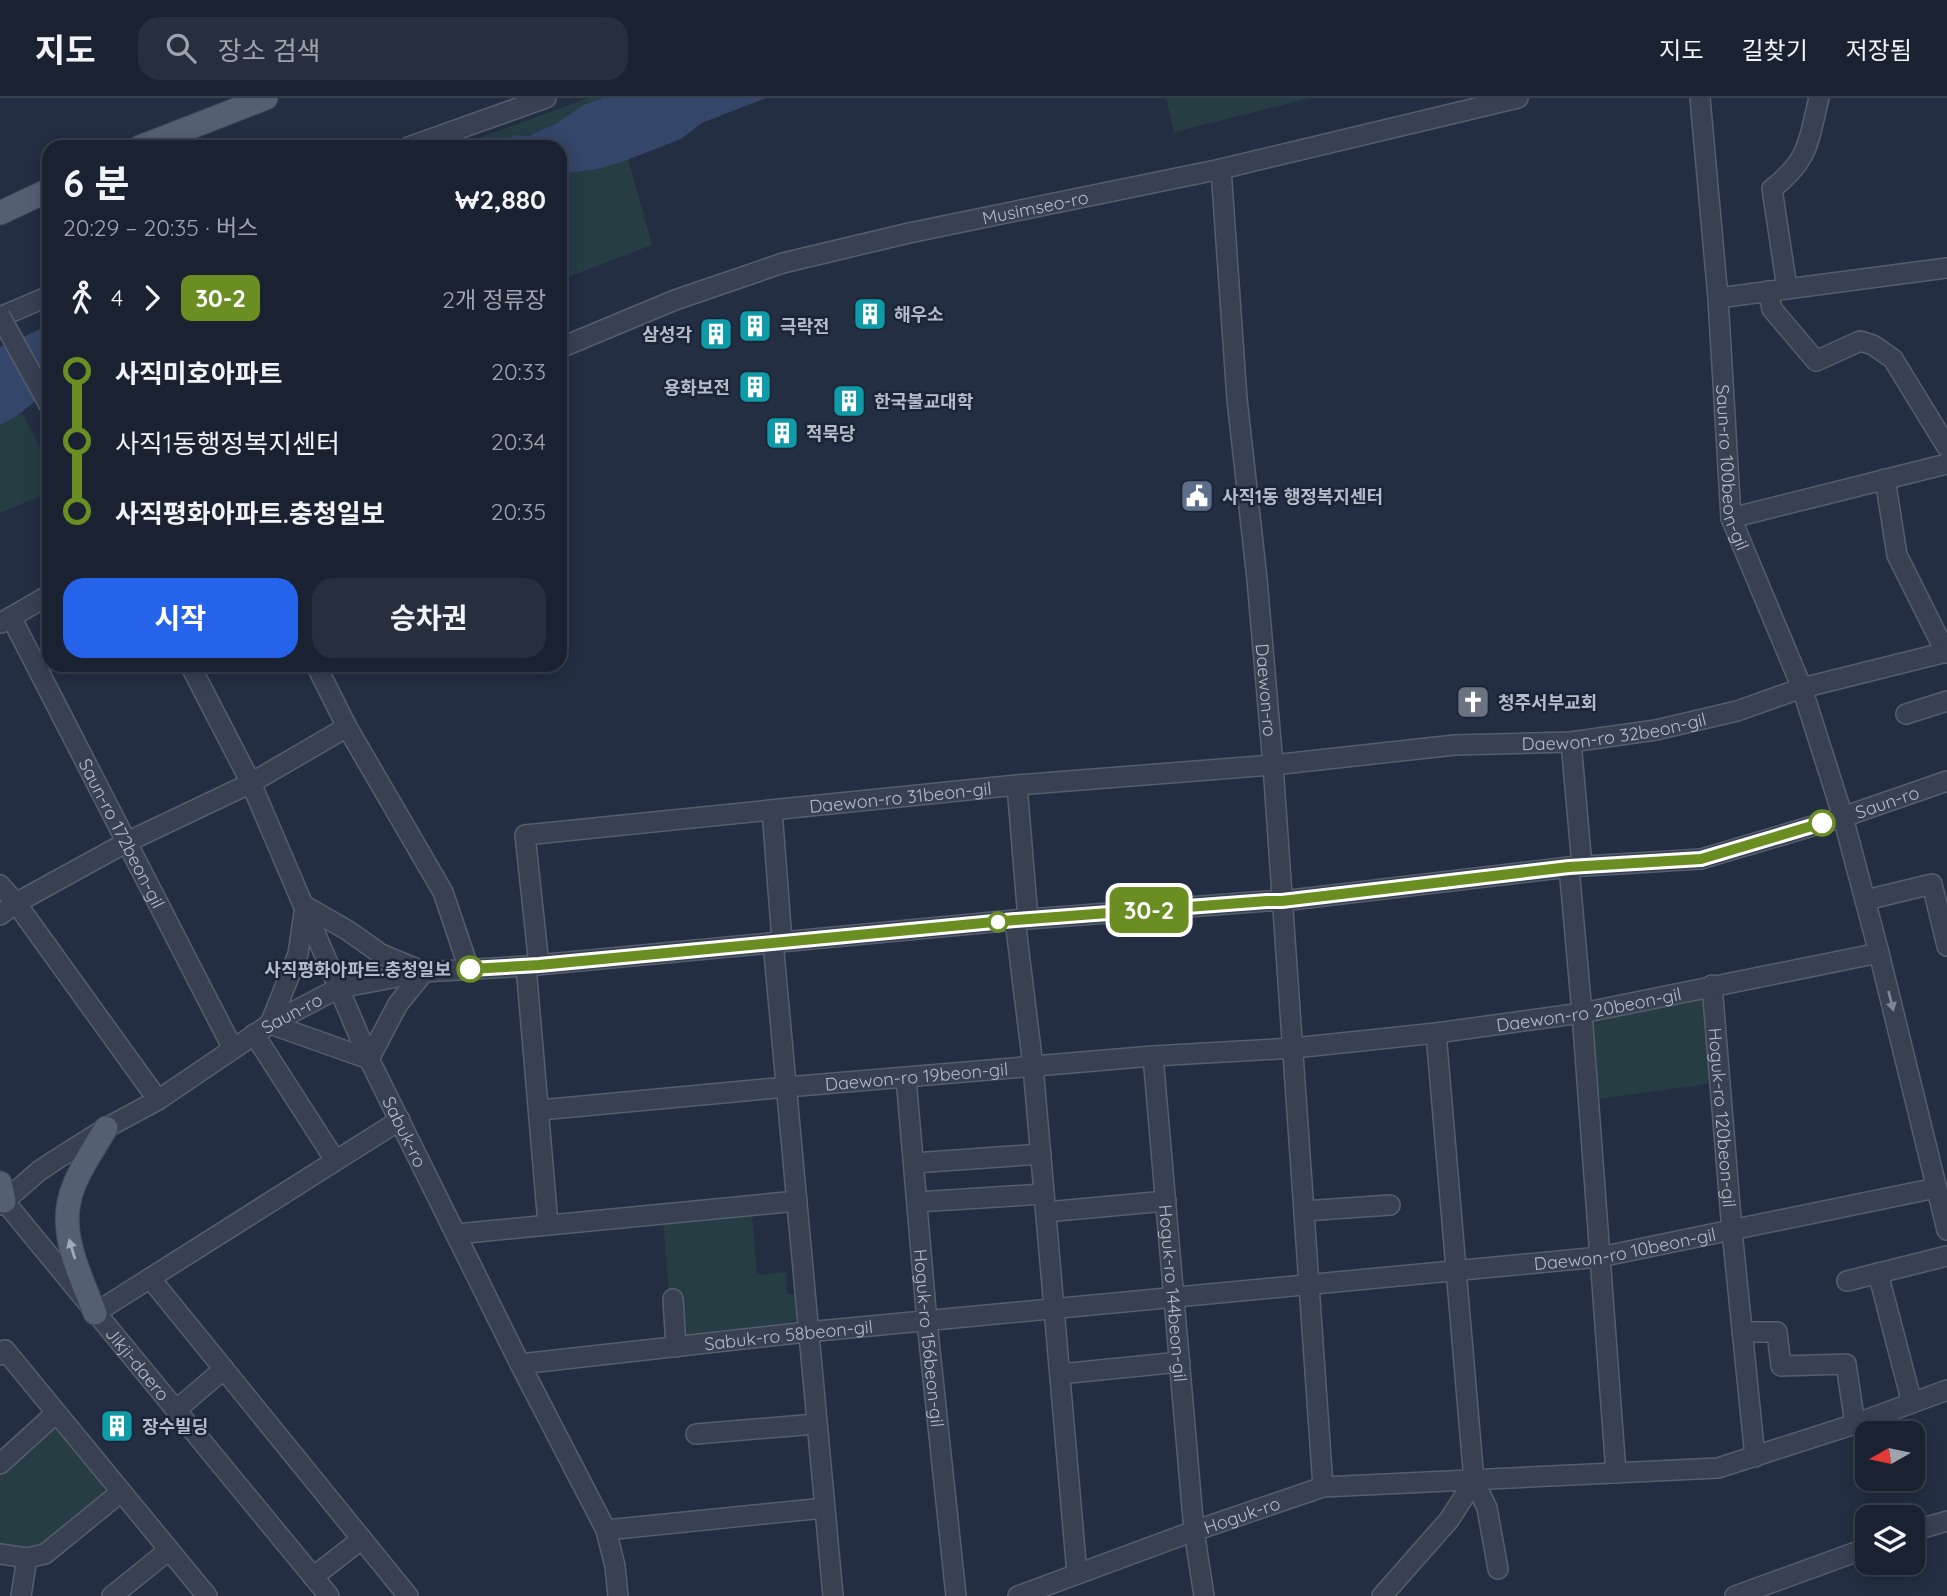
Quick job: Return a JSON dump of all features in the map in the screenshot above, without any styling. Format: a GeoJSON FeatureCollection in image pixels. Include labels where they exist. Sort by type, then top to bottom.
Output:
{"type":"FeatureCollection","features":[{"type":"Feature","properties":{"kind":"main road"},"geometry":{"type":"LineString","coordinates":[[158,140],[266,98]]}},
{"type":"Feature","properties":{"kind":"main road"},"geometry":{"type":"LineString","coordinates":[[0,213],[42,193]]}},
{"type":"Feature","properties":{"kind":"main road"},"geometry":{"type":"LineString","coordinates":[[95,1313],[69,1238],[67,1218],[69,1200],[77,1181],[106,1128]]}},
{"type":"Feature","properties":{"kind":"street"},"geometry":{"type":"LineString","coordinates":[[428,140],[545,98]]}},
{"type":"Feature","properties":{"kind":"street","name":"Musimseo-ro"},"geometry":{"type":"LineString","coordinates":[[567,345],[675,300],[783,263],[909,233],[1221,169],[1518,98]]}},
{"type":"Feature","properties":{"kind":"street","name":"Saun-ro 100beon-gil"},"geometry":{"type":"LineString","coordinates":[[1700,98],[1718,298],[1731,517],[1802,688],[1843,817],[1947,1230]]}},
{"type":"Feature","properties":{"kind":"street"},"geometry":{"type":"LineString","coordinates":[[1819,98],[1806,152],[1791,174],[1772,188],[1778,290],[1772,309],[1816,361],[1860,341],[1873,345],[1893,359],[1947,447]]}},
{"type":"Feature","properties":{"kind":"street","name":"Daewon-ro"},"geometry":{"type":"LineString","coordinates":[[1221,169],[1237,399],[1257,579],[1273,765],[1323,1487]]}},
{"type":"Feature","properties":{"kind":"street"},"geometry":{"type":"LineString","coordinates":[[1718,298],[1947,268]]}},
{"type":"Feature","properties":{"kind":"street"},"geometry":{"type":"LineString","coordinates":[[42,299],[0,316],[42,392]]}},
{"type":"Feature","properties":{"kind":"street"},"geometry":{"type":"LineString","coordinates":[[1731,517],[1947,464]]}},
{"type":"Feature","properties":{"kind":"street","name":"Daewon-ro 32beon-gil"},"geometry":{"type":"LineString","coordinates":[[1273,765],[1455,746],[1571,742],[1656,730],[1737,711],[1802,688],[1946,653],[1897,555],[1885,479]]}},
{"type":"Feature","properties":{"kind":"street"},"geometry":{"type":"LineString","coordinates":[[5,621],[42,599]]}},
{"type":"Feature","properties":{"kind":"street","name":"Saun-ro 172beon-gil"},"geometry":{"type":"LineString","coordinates":[[5,621],[127,842],[233,1049]]}},
{"type":"Feature","properties":{"kind":"street","name":"Sabuk-ro"},"geometry":{"type":"LineString","coordinates":[[194,672],[251,783],[369,1059],[520,1364],[606,1530],[615,1566],[618,1596]]}},
{"type":"Feature","properties":{"kind":"street"},"geometry":{"type":"LineString","coordinates":[[320,672],[347,727],[443,892],[470,969]]}},
{"type":"Feature","properties":{"kind":"street"},"geometry":{"type":"LineString","coordinates":[[1906,714],[1947,701]]}},
{"type":"Feature","properties":{"kind":"street"},"geometry":{"type":"LineString","coordinates":[[8,909],[127,842],[251,783],[347,727]]}},
{"type":"Feature","properties":{"kind":"street"},"geometry":{"type":"LineString","coordinates":[[1571,742],[1582,1013],[1616,1473]]}},
{"type":"Feature","properties":{"kind":"street","name":"Daewon-ro 31beon-gil"},"geometry":{"type":"LineString","coordinates":[[532,965],[525,835],[1017,785],[1273,765]]}},
{"type":"Feature","properties":{"kind":"street","name":"Saun-ro"},"geometry":{"type":"LineString","coordinates":[[1,1197],[106,1128],[158,1100],[262,1029],[339,988],[424,972],[532,965],[1022,920],[1282,901],[1576,866],[1701,859],[1843,817],[1947,781]]}},
{"type":"Feature","properties":{"kind":"street"},"geometry":{"type":"LineString","coordinates":[[1017,785],[1022,920],[1033,1066],[1077,1574]]}},
{"type":"Feature","properties":{"kind":"street"},"geometry":{"type":"LineString","coordinates":[[772,810],[787,1087],[807,1332],[833,1596]]}},
{"type":"Feature","properties":{"kind":"street"},"geometry":{"type":"LineString","coordinates":[[1866,900],[1932,884],[1947,946]]}},
{"type":"Feature","properties":{"kind":"street"},"geometry":{"type":"LineString","coordinates":[[0,885],[8,909],[158,1100]]}},
{"type":"Feature","properties":{"kind":"street"},"geometry":{"type":"LineString","coordinates":[[305,906],[347,930],[381,954],[424,972],[398,1004],[369,1059],[262,1029],[298,954],[305,906]]}},
{"type":"Feature","properties":{"kind":"street","name":"Daewon-ro 20beon-gil"},"geometry":{"type":"LineString","coordinates":[[1294,1048],[1436,1033],[1582,1013],[1879,953]]}},
{"type":"Feature","properties":{"kind":"street"},"geometry":{"type":"LineString","coordinates":[[532,965],[548,1224]]}},
{"type":"Feature","properties":{"kind":"street","name":"Hoguk-ro 120beon-gil"},"geometry":{"type":"LineString","coordinates":[[1712,985],[1731,1231],[1755,1457]]}},
{"type":"Feature","properties":{"kind":"street","name":"Saun-ro"},"geometry":{"type":"LineString","coordinates":[[262,1029],[335,1160]]}},
{"type":"Feature","properties":{"kind":"street"},"geometry":{"type":"LineString","coordinates":[[1436,1033],[1474,1481],[1487,1508],[1498,1569]]}},
{"type":"Feature","properties":{"kind":"street","name":"Daewon-ro 19beon-gil"},"geometry":{"type":"LineString","coordinates":[[540,1110],[1153,1056],[1294,1048]]}},
{"type":"Feature","properties":{"kind":"street","name":"Hoguk-ro 144beon-gil"},"geometry":{"type":"LineString","coordinates":[[1153,1056],[1194,1531],[1204,1596]]}},
{"type":"Feature","properties":{"kind":"street","name":"Hoguk-ro 156beon-gil"},"geometry":{"type":"LineString","coordinates":[[906,1078],[956,1596]]}},
{"type":"Feature","properties":{"kind":"street"},"geometry":{"type":"LineString","coordinates":[[95,1313],[400,1120]]}},
{"type":"Feature","properties":{"kind":"street"},"geometry":{"type":"LineString","coordinates":[[914,1163],[1041,1154]]}},
{"type":"Feature","properties":{"kind":"street","name":"Daewon-ro 10beon-gil"},"geometry":{"type":"LineString","coordinates":[[1174,1298],[1600,1257],[1936,1188]]}},
{"type":"Feature","properties":{"kind":"street","name":"Jikji-daero"},"geometry":{"type":"LineString","coordinates":[[1,1197],[328,1596]]}},
{"type":"Feature","properties":{"kind":"street"},"geometry":{"type":"LineString","coordinates":[[456,1234],[797,1201]]}},
{"type":"Feature","properties":{"kind":"street"},"geometry":{"type":"LineString","coordinates":[[917,1202],[1166,1201]]}},
{"type":"Feature","properties":{"kind":"street"},"geometry":{"type":"LineString","coordinates":[[1304,1211],[1390,1205]]}},
{"type":"Feature","properties":{"kind":"street"},"geometry":{"type":"LineString","coordinates":[[1847,1281],[1947,1256]]}},
{"type":"Feature","properties":{"kind":"street"},"geometry":{"type":"LineString","coordinates":[[1878,1273],[1912,1404]]}},
{"type":"Feature","properties":{"kind":"street"},"geometry":{"type":"LineString","coordinates":[[150,1278],[408,1596]]}},
{"type":"Feature","properties":{"kind":"street","name":"Sabuk-ro 58beon-gil"},"geometry":{"type":"LineString","coordinates":[[520,1364],[807,1332],[1174,1298]]}},
{"type":"Feature","properties":{"kind":"street"},"geometry":{"type":"LineString","coordinates":[[673,1299],[676,1347]]}},
{"type":"Feature","properties":{"kind":"street"},"geometry":{"type":"LineString","coordinates":[[1742,1332],[1777,1332],[1781,1366],[1846,1364],[1855,1424]]}},
{"type":"Feature","properties":{"kind":"street"},"geometry":{"type":"LineString","coordinates":[[0,1355],[5,1350],[206,1596]]}},
{"type":"Feature","properties":{"kind":"street"},"geometry":{"type":"LineString","coordinates":[[1060,1374],[1180,1362]]}},
{"type":"Feature","properties":{"kind":"street"},"geometry":{"type":"LineString","coordinates":[[176,1410],[224,1369]]}},
{"type":"Feature","properties":{"kind":"street","name":"Hoguk-ro"},"geometry":{"type":"LineString","coordinates":[[1864,1421],[1947,1390]]}},
{"type":"Feature","properties":{"kind":"street"},"geometry":{"type":"LineString","coordinates":[[0,1464],[56,1413]]}},
{"type":"Feature","properties":{"kind":"street"},"geometry":{"type":"LineString","coordinates":[[696,1434],[816,1424]]}},
{"type":"Feature","properties":{"kind":"street","name":"Hoguk-ro"},"geometry":{"type":"LineString","coordinates":[[1021,1596],[1194,1531],[1323,1487],[1718,1468],[1855,1424]]}},
{"type":"Feature","properties":{"kind":"street"},"geometry":{"type":"LineString","coordinates":[[1382,1596],[1436,1537],[1464,1500],[1474,1481]]}},
{"type":"Feature","properties":{"kind":"street"},"geometry":{"type":"LineString","coordinates":[[0,1554],[27,1559],[46,1554],[121,1492]]}},
{"type":"Feature","properties":{"kind":"street"},"geometry":{"type":"LineString","coordinates":[[606,1530],[824,1508]]}},
{"type":"Feature","properties":{"kind":"street"},"geometry":{"type":"LineString","coordinates":[[1925,1527],[1947,1521]]}},
{"type":"Feature","properties":{"kind":"street"},"geometry":{"type":"LineString","coordinates":[[313,1577],[362,1539]]}},
{"type":"Feature","properties":{"kind":"street"},"geometry":{"type":"LineString","coordinates":[[113,1596],[169,1550]]}},
{"type":"Feature","properties":{"kind":"street"},"geometry":{"type":"LineString","coordinates":[[1735,1596],[1855,1552]]}},
{"type":"Feature","properties":{"kind":"street"},"geometry":{"type":"LineString","coordinates":[[21,1596],[27,1559]]}},
{"type":"Feature","properties":{"kind":"green space"},"geometry":{"type":"Polygon","coordinates":[[[588,98],[603,98],[583,105],[557,123],[528,136],[516,135],[504,140],[474,140],[588,98]]]}},
{"type":"Feature","properties":{"kind":"green space"},"geometry":{"type":"Polygon","coordinates":[[[1166,98],[1312,98],[1174,132],[1166,98]]]}},
{"type":"Feature","properties":{"kind":"green space"},"geometry":{"type":"Polygon","coordinates":[[[628,158],[652,245],[567,277],[568,173],[597,169],[628,158]]]}},
{"type":"Feature","properties":{"kind":"green space"},"geometry":{"type":"Polygon","coordinates":[[[22,413],[42,451],[42,495],[0,513],[0,425],[22,413]]]}},
{"type":"Feature","properties":{"kind":"green space"},"geometry":{"type":"Polygon","coordinates":[[[1692,996],[1707,1002],[1715,1083],[1598,1099],[1592,1025],[1600,1015],[1692,996]]]}},
{"type":"Feature","properties":{"kind":"green space"},"geometry":{"type":"Polygon","coordinates":[[[752,1212],[757,1275],[786,1272],[787,1294],[796,1294],[799,1316],[785,1328],[680,1339],[669,1292],[663,1220],[752,1212]]]}},
{"type":"Feature","properties":{"kind":"green space"},"geometry":{"type":"Polygon","coordinates":[[[46,1425],[60,1428],[102,1479],[104,1494],[37,1547],[27,1550],[0,1546],[0,1468],[46,1425]]]}},
{"type":"Feature","properties":{"kind":"water"},"geometry":{"type":"Polygon","coordinates":[[[603,98],[766,98],[702,123],[681,139],[622,162],[568,173],[567,177],[567,140],[504,140],[516,135],[528,136],[557,123],[583,105],[603,98]]]}},
{"type":"Feature","properties":{"kind":"water"},"geometry":{"type":"Polygon","coordinates":[[[42,328],[42,396],[0,425],[0,347],[42,328]]]}},
{"type":"Feature","properties":{"kind":"bus line","name":"30-2"},"geometry":{"type":"LineString","coordinates":[[470,969],[539,965],[1015,920],[1282,901],[1569,867],[1701,859],[1822,823]]}},
{"type":"Feature","properties":{"kind":"place","name":"해우소"},"geometry":{"type":"Point","coordinates":[870,314]}},
{"type":"Feature","properties":{"kind":"place","name":"극락전"},"geometry":{"type":"Point","coordinates":[755,326]}},
{"type":"Feature","properties":{"kind":"place","name":"삼성각"},"geometry":{"type":"Point","coordinates":[716,334]}},
{"type":"Feature","properties":{"kind":"place","name":"용화보전"},"geometry":{"type":"Point","coordinates":[755,387]}},
{"type":"Feature","properties":{"kind":"place","name":"한국불교대학"},"geometry":{"type":"Point","coordinates":[849,401]}},
{"type":"Feature","properties":{"kind":"place","name":"적묵당"},"geometry":{"type":"Point","coordinates":[782,433]}},
{"type":"Feature","properties":{"kind":"place","name":"사직1동 행정복지센터"},"geometry":{"type":"Point","coordinates":[1197,496]}},
{"type":"Feature","properties":{"kind":"place","name":"청주서부교회"},"geometry":{"type":"Point","coordinates":[1473,702]}},
{"type":"Feature","properties":{"kind":"place","name":"사직평화아파트.충청일보"},"geometry":{"type":"Point","coordinates":[470,969]}},
{"type":"Feature","properties":{"kind":"place","name":"장수빌딩"},"geometry":{"type":"Point","coordinates":[117,1426]}}]}
